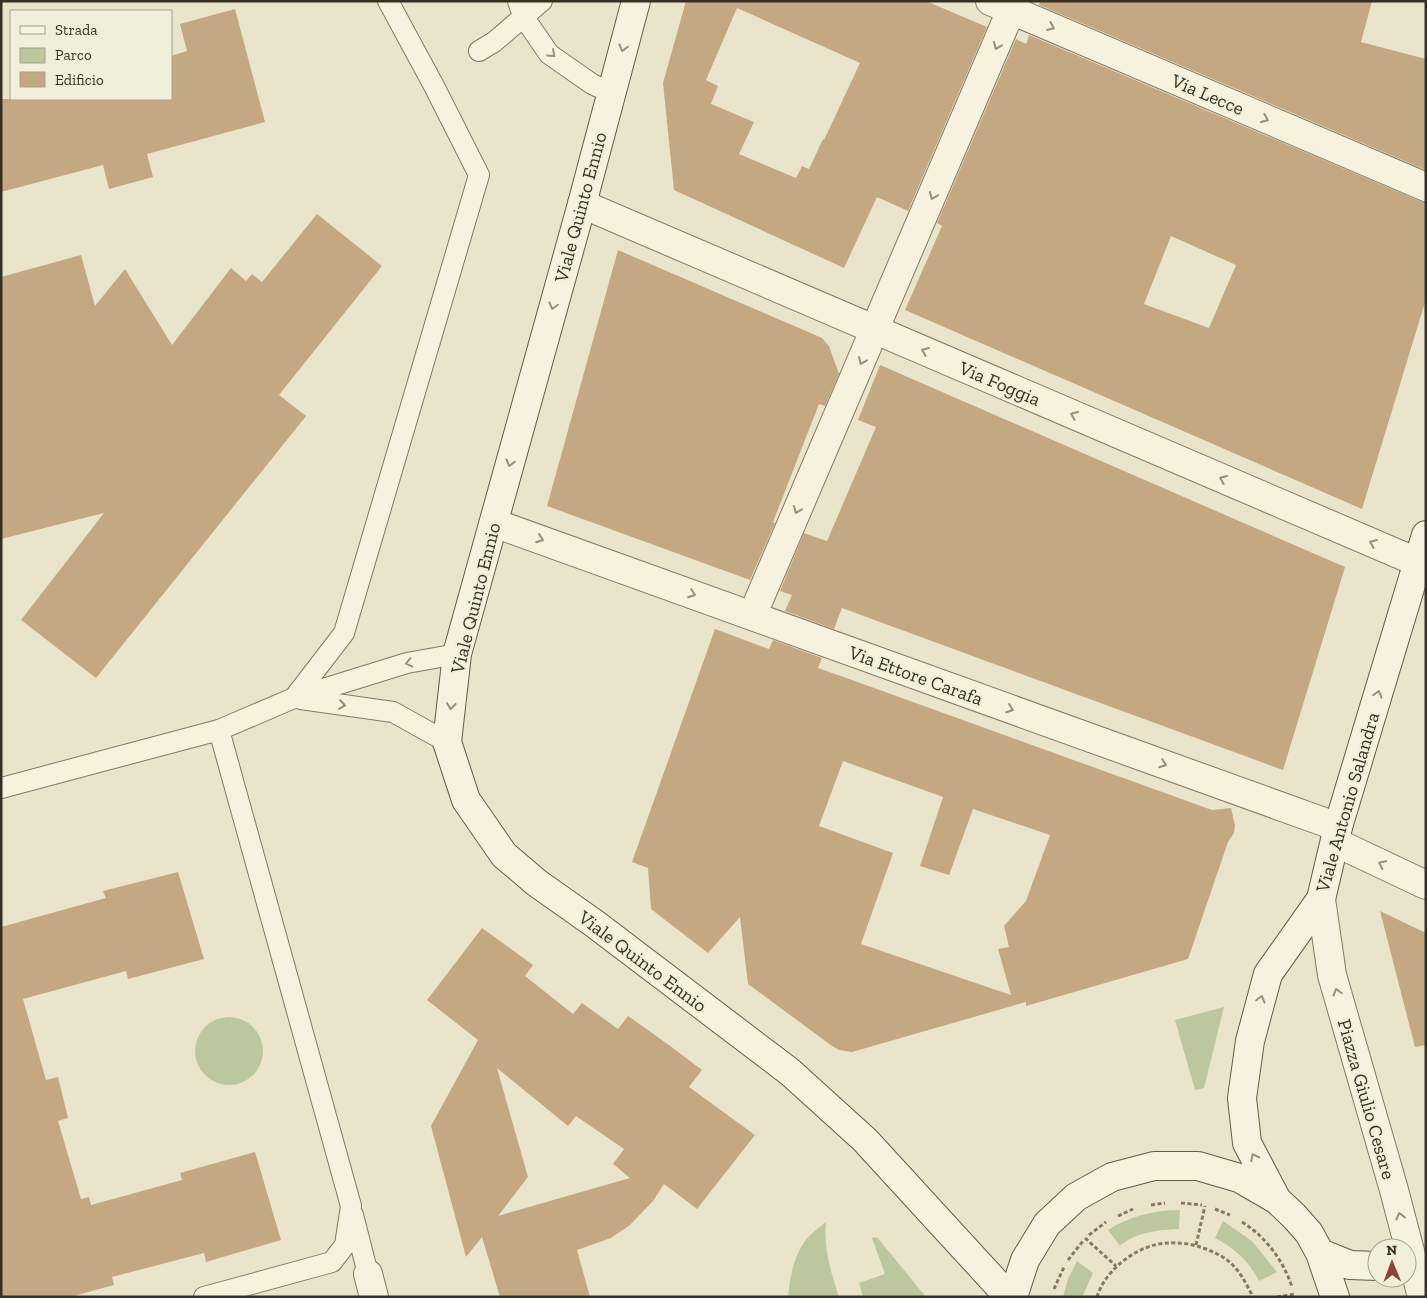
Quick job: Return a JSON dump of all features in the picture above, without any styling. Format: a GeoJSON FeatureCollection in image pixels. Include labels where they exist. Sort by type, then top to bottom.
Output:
{"type":"FeatureCollection","features":[{"type":"Feature","properties":{"kind":"street","name":"Viale Quinto Ennio"},"geometry":{"type":"LineString","coordinates":[[636,1],[582,204],[457,654],[447,742],[466,800],[504,855],[537,884],[595,924],[790,1072],[866,1140],[1009,1297]]}},
{"type":"Feature","properties":{"kind":"street","name":"Via Lecce"},"geometry":{"type":"LineString","coordinates":[[1006,4],[1426,187]]}},
{"type":"Feature","properties":{"kind":"street"},"geometry":{"type":"LineString","coordinates":[[752,616],[875,330],[1006,4]]}},
{"type":"Feature","properties":{"kind":"street","name":"Via Foggia"},"geometry":{"type":"LineString","coordinates":[[582,204],[1417,562]]}},
{"type":"Feature","properties":{"kind":"street","name":"Via Ettore Carafa"},"geometry":{"type":"LineString","coordinates":[[494,523],[752,616],[1337,835],[1426,885]]}},
{"type":"Feature","properties":{"kind":"street","name":"Viale Antonio Salandra"},"geometry":{"type":"LineString","coordinates":[[1277,1200],[1247,1143],[1242,1098],[1250,1041],[1268,974],[1320,899],[1337,835],[1426,535]]}},
{"type":"Feature","properties":{"kind":"street","name":"Piazza Giulio Cesare"},"geometry":{"type":"LineString","coordinates":[[1320,899],[1332,975],[1407,1238]]}},
{"type":"Feature","properties":{"kind":"street"},"geometry":{"type":"LineString","coordinates":[[1013,1297],[1025,1260],[1047,1224],[1076,1197],[1112,1177],[1154,1166],[1198,1166],[1239,1178],[1277,1200],[1309,1234],[1320,1253],[1335,1297]]}},
{"type":"Feature","properties":{"kind":"street"},"geometry":{"type":"LineString","coordinates":[[1320,1253],[1350,1265],[1367,1266]]}},
{"type":"Feature","properties":{"kind":"lane"},"geometry":{"type":"LineString","coordinates":[[294,698],[344,633],[479,175],[388,1]]}},
{"type":"Feature","properties":{"kind":"lane"},"geometry":{"type":"LineString","coordinates":[[479,52],[494,42],[521,8],[542,1]]}},
{"type":"Feature","properties":{"kind":"lane"},"geometry":{"type":"LineString","coordinates":[[521,8],[549,54],[592,84],[611,92]]}},
{"type":"Feature","properties":{"kind":"lane"},"geometry":{"type":"LineString","coordinates":[[1,788],[218,730],[294,698],[407,663],[457,654]]}},
{"type":"Feature","properties":{"kind":"lane"},"geometry":{"type":"LineString","coordinates":[[294,698],[393,712],[447,742]]}},
{"type":"Feature","properties":{"kind":"lane"},"geometry":{"type":"LineString","coordinates":[[218,730],[351,1206],[371,1285]]}},
{"type":"Feature","properties":{"kind":"lane"},"geometry":{"type":"LineString","coordinates":[[204,1297],[332,1262],[345,1245],[351,1206]]}},
{"type":"Feature","properties":{"kind":"path"},"geometry":{"type":"LineString","coordinates":[[1149,1205],[1173,1202],[1205,1206],[1230,1215],[1252,1229],[1271,1248],[1286,1269],[1295,1294],[1277,1297]]}},
{"type":"Feature","properties":{"kind":"path"},"geometry":{"type":"LineString","coordinates":[[1052,1295],[1065,1264],[1085,1238],[1110,1219],[1140,1206]]}},
{"type":"Feature","properties":{"kind":"path"},"geometry":{"type":"LineString","coordinates":[[1196,1245],[1205,1206]]}},
{"type":"Feature","properties":{"kind":"path"},"geometry":{"type":"LineString","coordinates":[[1085,1238],[1116,1266]]}},
{"type":"Feature","properties":{"kind":"path"},"geometry":{"type":"LineString","coordinates":[[1097,1297],[1099,1290],[1116,1266],[1140,1250],[1168,1242],[1196,1245],[1222,1256],[1242,1275],[1253,1297]]}},
{"type":"Feature","properties":{"kind":"green space"},"geometry":{"type":"Polygon","coordinates":[[[1224,1007],[1204,1088],[1195,1090],[1175,1020],[1224,1007]]]}},
{"type":"Feature","properties":{"kind":"green space"},"geometry":{"type":"Polygon","coordinates":[[[229,1017],[242,1019],[253,1027],[261,1038],[263,1051],[261,1064],[253,1075],[242,1083],[229,1085],[216,1083],[205,1075],[197,1064],[195,1051],[197,1038],[205,1027],[216,1019],[229,1017]]]}},
{"type":"Feature","properties":{"kind":"green space"},"geometry":{"type":"Polygon","coordinates":[[[1180,1210],[1179,1229],[1155,1231],[1140,1235],[1120,1246],[1108,1230],[1142,1215],[1180,1210]]]}},
{"type":"Feature","properties":{"kind":"green space"},"geometry":{"type":"Polygon","coordinates":[[[1223,1221],[1252,1241],[1277,1272],[1259,1281],[1251,1267],[1240,1256],[1215,1238],[1223,1221]]]}},
{"type":"Feature","properties":{"kind":"green space"},"geometry":{"type":"Polygon","coordinates":[[[826,1222],[827,1251],[839,1297],[788,1297],[792,1269],[803,1244],[826,1222]]]}},
{"type":"Feature","properties":{"kind":"green space"},"geometry":{"type":"Polygon","coordinates":[[[877,1237],[926,1297],[863,1297],[859,1283],[885,1274],[872,1238],[877,1237]]]}},
{"type":"Feature","properties":{"kind":"green space"},"geometry":{"type":"Polygon","coordinates":[[[1077,1261],[1093,1273],[1082,1297],[1063,1297],[1068,1279],[1077,1261]]]}},
{"type":"Feature","properties":{"kind":"building"},"geometry":{"type":"Polygon","coordinates":[[[686,1],[926,1],[987,27],[908,211],[877,197],[844,268],[674,190],[663,83],[686,1]],[[737,8],[706,80],[718,86],[711,104],[754,122],[739,154],[796,178],[802,166],[809,169],[860,63],[737,8]]]}},
{"type":"Feature","properties":{"kind":"building"},"geometry":{"type":"Polygon","coordinates":[[[1040,1],[1372,1],[1361,42],[1426,59],[1426,170],[1039,5],[1040,1]]]}},
{"type":"Feature","properties":{"kind":"building"},"geometry":{"type":"Polygon","coordinates":[[[235,9],[265,122],[147,154],[153,177],[109,189],[103,165],[1,192],[1,99],[172,100],[172,56],[187,51],[180,24],[235,9]]]}},
{"type":"Feature","properties":{"kind":"building"},"geometry":{"type":"Polygon","coordinates":[[[1029,35],[1426,202],[1426,299],[1362,509],[905,310],[942,226],[937,223],[1016,39],[1026,44],[1029,35]],[[1171,236],[1144,304],[1209,328],[1236,265],[1171,236]]]}},
{"type":"Feature","properties":{"kind":"building"},"geometry":{"type":"Polygon","coordinates":[[[317,214],[382,266],[279,395],[306,416],[96,678],[21,620],[104,513],[1,539],[1,277],[81,255],[95,306],[125,269],[172,345],[231,268],[246,281],[252,274],[262,282],[317,214]]]}},
{"type":"Feature","properties":{"kind":"building"},"geometry":{"type":"Polygon","coordinates":[[[618,250],[822,338],[829,346],[839,374],[825,406],[819,404],[773,522],[775,523],[750,580],[547,506],[618,250]]]}},
{"type":"Feature","properties":{"kind":"building"},"geometry":{"type":"Polygon","coordinates":[[[880,365],[1345,567],[1283,770],[842,608],[834,629],[785,611],[792,595],[780,591],[804,533],[827,541],[876,427],[858,420],[880,365]]]}},
{"type":"Feature","properties":{"kind":"building"},"geometry":{"type":"Polygon","coordinates":[[[715,629],[769,649],[773,640],[822,658],[818,668],[1212,810],[1231,808],[1235,825],[1234,833],[1228,842],[1188,959],[1026,1006],[1026,1002],[852,1052],[839,1050],[832,1046],[748,984],[740,917],[708,953],[651,909],[648,868],[632,862],[715,629]],[[843,761],[819,826],[893,853],[861,944],[1011,995],[998,949],[1009,947],[1004,926],[1026,901],[1050,835],[973,809],[949,875],[920,866],[943,797],[843,761]]]}},
{"type":"Feature","properties":{"kind":"building"},"geometry":{"type":"Polygon","coordinates":[[[178,872],[204,959],[128,979],[126,971],[23,999],[46,1080],[58,1077],[68,1118],[58,1121],[81,1199],[89,1197],[91,1205],[182,1180],[180,1173],[255,1152],[281,1240],[206,1262],[204,1253],[112,1277],[114,1285],[70,1297],[1,1297],[1,927],[106,898],[103,891],[178,872]]]}},
{"type":"Feature","properties":{"kind":"building"},"geometry":{"type":"Polygon","coordinates":[[[1380,911],[1426,933],[1426,1045],[1415,1047],[1380,911]]]}},
{"type":"Feature","properties":{"kind":"building"},"geometry":{"type":"Polygon","coordinates":[[[482,928],[533,965],[525,976],[573,1014],[582,1003],[618,1029],[628,1016],[702,1070],[689,1087],[755,1135],[697,1209],[664,1184],[653,1201],[630,1225],[611,1238],[577,1250],[590,1297],[500,1297],[482,1237],[466,1257],[431,1126],[478,1040],[427,1000],[482,928]],[[497,1068],[528,1177],[498,1216],[630,1178],[613,1164],[624,1149],[576,1116],[568,1126],[497,1068]]]}}]}
